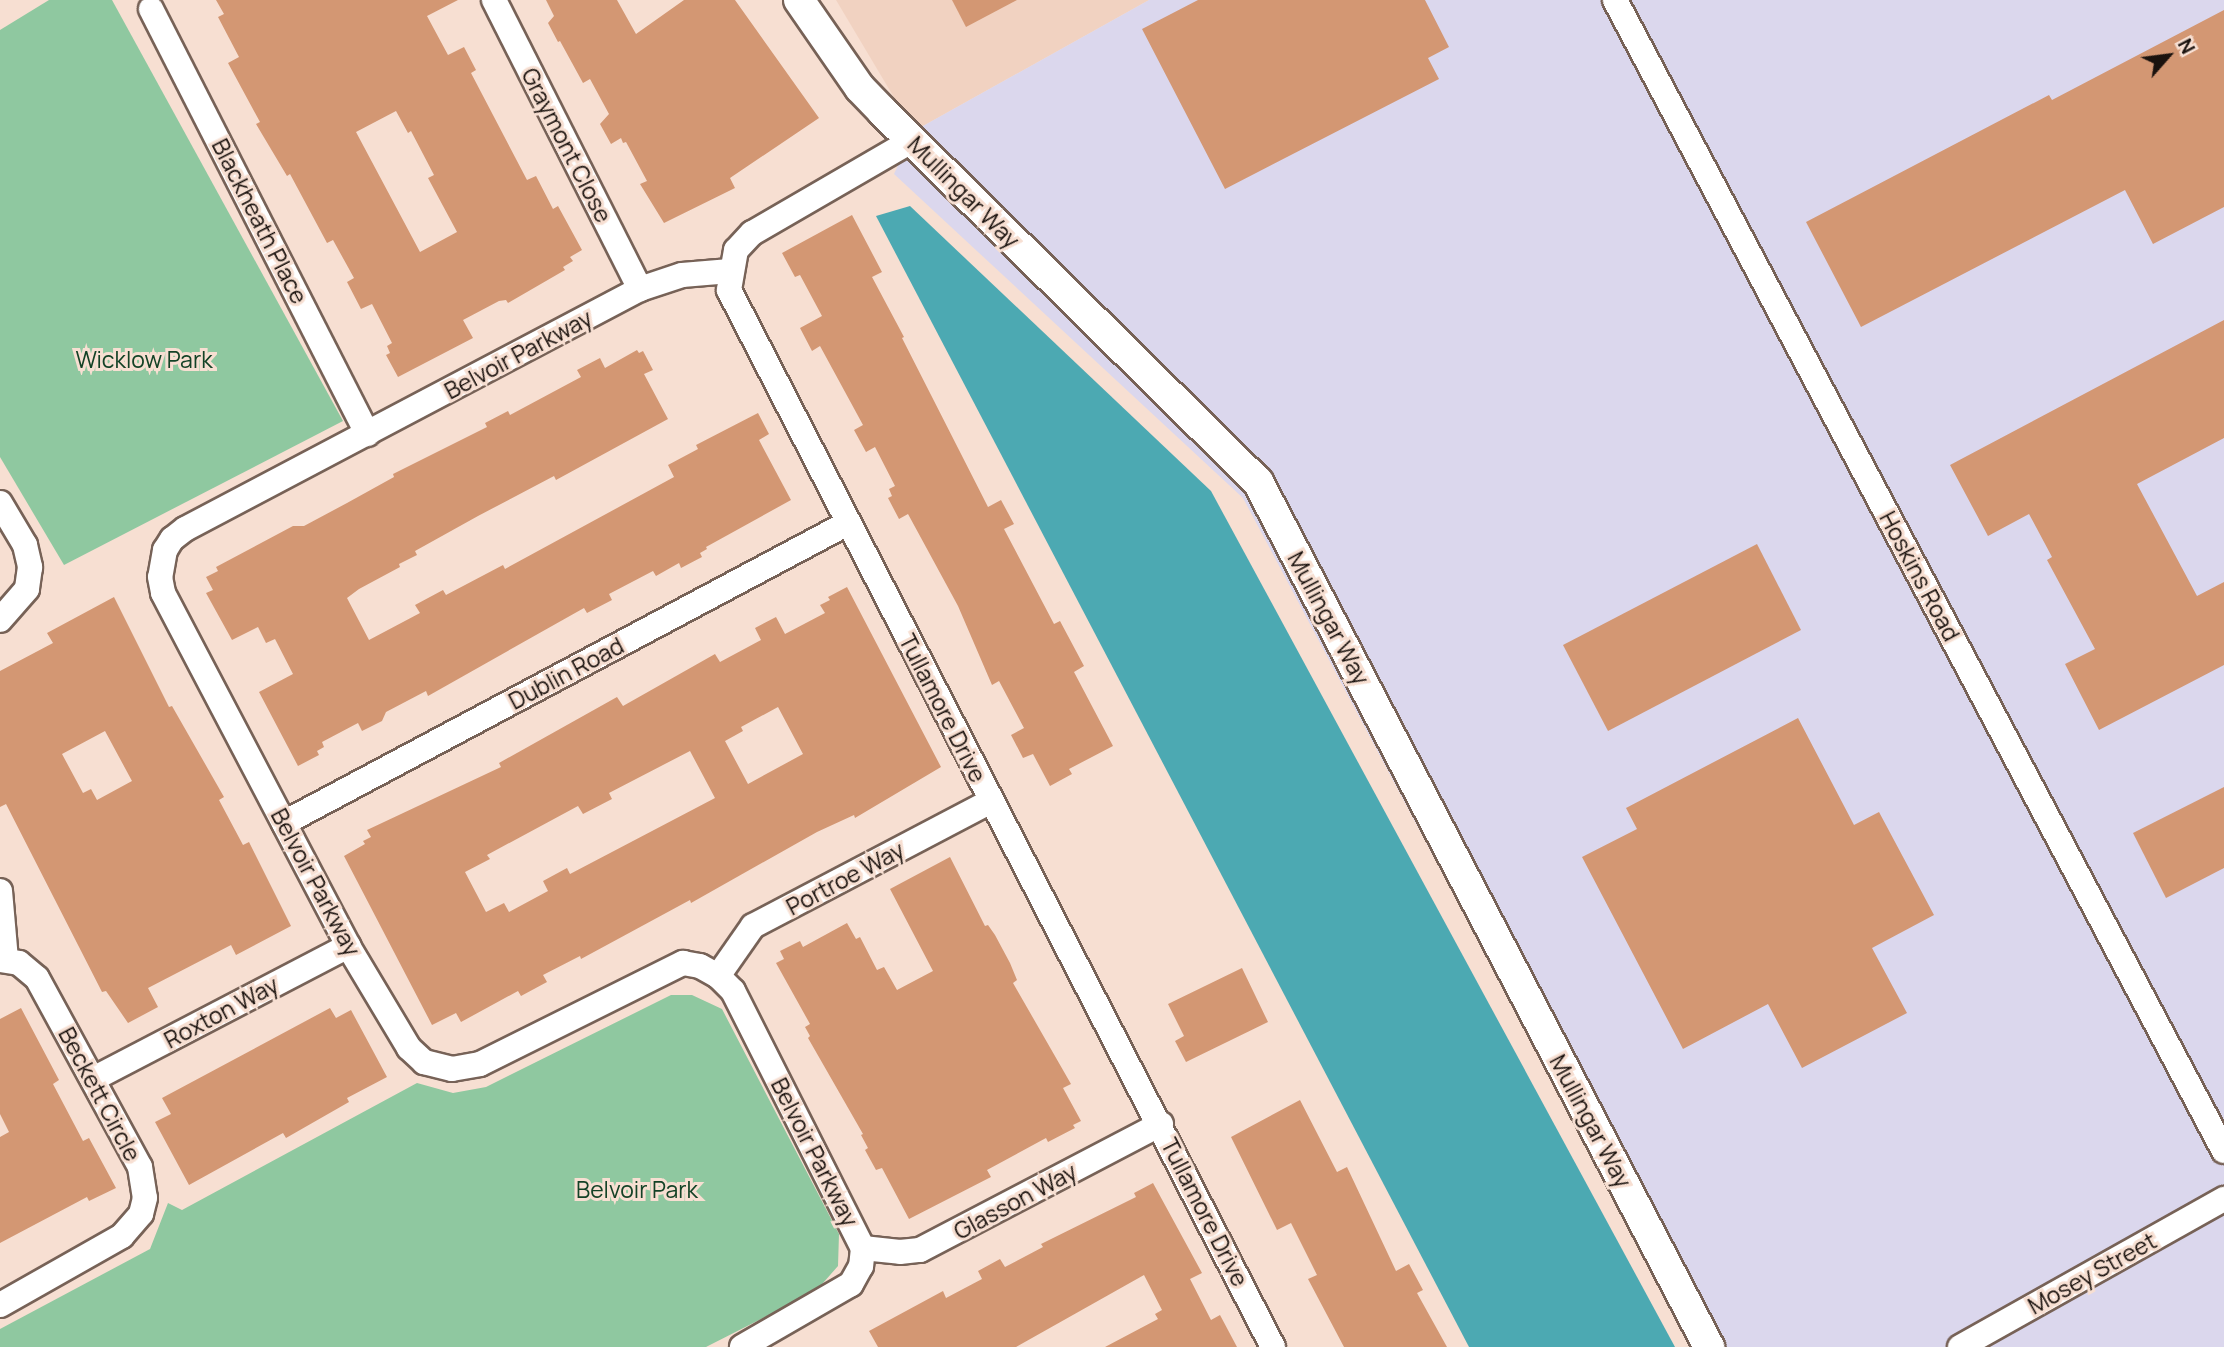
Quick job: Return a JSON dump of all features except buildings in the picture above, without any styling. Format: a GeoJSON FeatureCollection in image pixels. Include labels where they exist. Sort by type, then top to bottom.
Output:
{"type":"FeatureCollection","features":[{"type":"Feature","properties":{"kind":"street","name":"Graymont Close"},"geometry":{"type":"LineString","coordinates":[[495,0],[640,289]]}},
{"type":"Feature","properties":{"kind":"street","name":"Mullingar Way"},"geometry":{"type":"LineString","coordinates":[[799,0],[860,88],[1258,482],[1709,1347]]}},
{"type":"Feature","properties":{"kind":"street","name":"Hoskins Road"},"geometry":{"type":"LineString","coordinates":[[1615,0],[2224,1151]]}},
{"type":"Feature","properties":{"kind":"street","name":"Blackheath Place"},"geometry":{"type":"LineString","coordinates":[[151,9],[368,434]]}},
{"type":"Feature","properties":{"kind":"street"},"geometry":{"type":"LineString","coordinates":[[730,271],[736,250],[752,233],[911,141]]}},
{"type":"Feature","properties":{"kind":"street","name":"Belvoir Parkway"},"geometry":{"type":"LineString","coordinates":[[730,271],[682,275],[640,289],[185,529],[172,538],[160,563],[163,593],[348,946],[410,1048],[424,1062],[452,1069],[467,1068],[496,1058],[683,963],[700,966],[719,976],[733,991],[863,1248],[861,1266],[851,1284],[742,1347]]}},
{"type":"Feature","properties":{"kind":"street","name":"Tullamore Drive"},"geometry":{"type":"LineString","coordinates":[[730,271],[729,290],[735,307],[1161,1124],[1273,1347]]}},
{"type":"Feature","properties":{"kind":"street"},"geometry":{"type":"LineString","coordinates":[[0,503],[25,545],[30,567],[27,589],[15,606],[0,620]]}},
{"type":"Feature","properties":{"kind":"street","name":"Dublin Road"},"geometry":{"type":"LineString","coordinates":[[284,823],[848,523]]}},
{"type":"Feature","properties":{"kind":"street","name":"Portroe Way"},"geometry":{"type":"LineString","coordinates":[[719,976],[754,926],[991,801]]}},
{"type":"Feature","properties":{"kind":"street"},"geometry":{"type":"LineString","coordinates":[[0,891],[3,960]]}},
{"type":"Feature","properties":{"kind":"street","name":"Roxton Way"},"geometry":{"type":"LineString","coordinates":[[93,1079],[348,946]]}},
{"type":"Feature","properties":{"kind":"street","name":"Beckett Circle"},"geometry":{"type":"LineString","coordinates":[[0,1305],[122,1236],[141,1214],[145,1198],[140,1167],[37,978],[29,969],[3,960]]}},
{"type":"Feature","properties":{"kind":"street","name":"Glasson Way"},"geometry":{"type":"LineString","coordinates":[[863,1248],[900,1252],[920,1250],[1161,1124]]}},
{"type":"Feature","properties":{"kind":"street","name":"Mosey Street"},"geometry":{"type":"LineString","coordinates":[[1960,1347],[2224,1199]]}},
{"type":"Feature","properties":{"kind":"shaded area"},"geometry":{"type":"Polygon","coordinates":[[[836,0],[1149,0],[914,131],[836,0]]]}},
{"type":"Feature","properties":{"kind":"shaded area"},"geometry":{"type":"Polygon","coordinates":[[[1149,0],[2224,0],[2224,1347],[1694,1347],[1243,498],[894,174],[914,131],[1149,0]]]}},
{"type":"Feature","properties":{"kind":"green space","name":"Wicklow Park"},"geometry":{"type":"Polygon","coordinates":[[[49,0],[112,0],[343,421],[64,565],[0,457],[0,30],[49,0]]]}},
{"type":"Feature","properties":{"kind":"green space","name":"Belvoir Park"},"geometry":{"type":"Polygon","coordinates":[[[671,995],[692,995],[722,1009],[839,1234],[838,1266],[816,1291],[706,1347],[0,1347],[0,1329],[150,1249],[168,1203],[182,1210],[417,1083],[453,1093],[486,1087],[671,995]]]}},
{"type":"Feature","properties":{"kind":"water"},"geometry":{"type":"Polygon","coordinates":[[[910,206],[1211,491],[1675,1347],[1469,1347],[876,216],[910,206]]]}}]}
